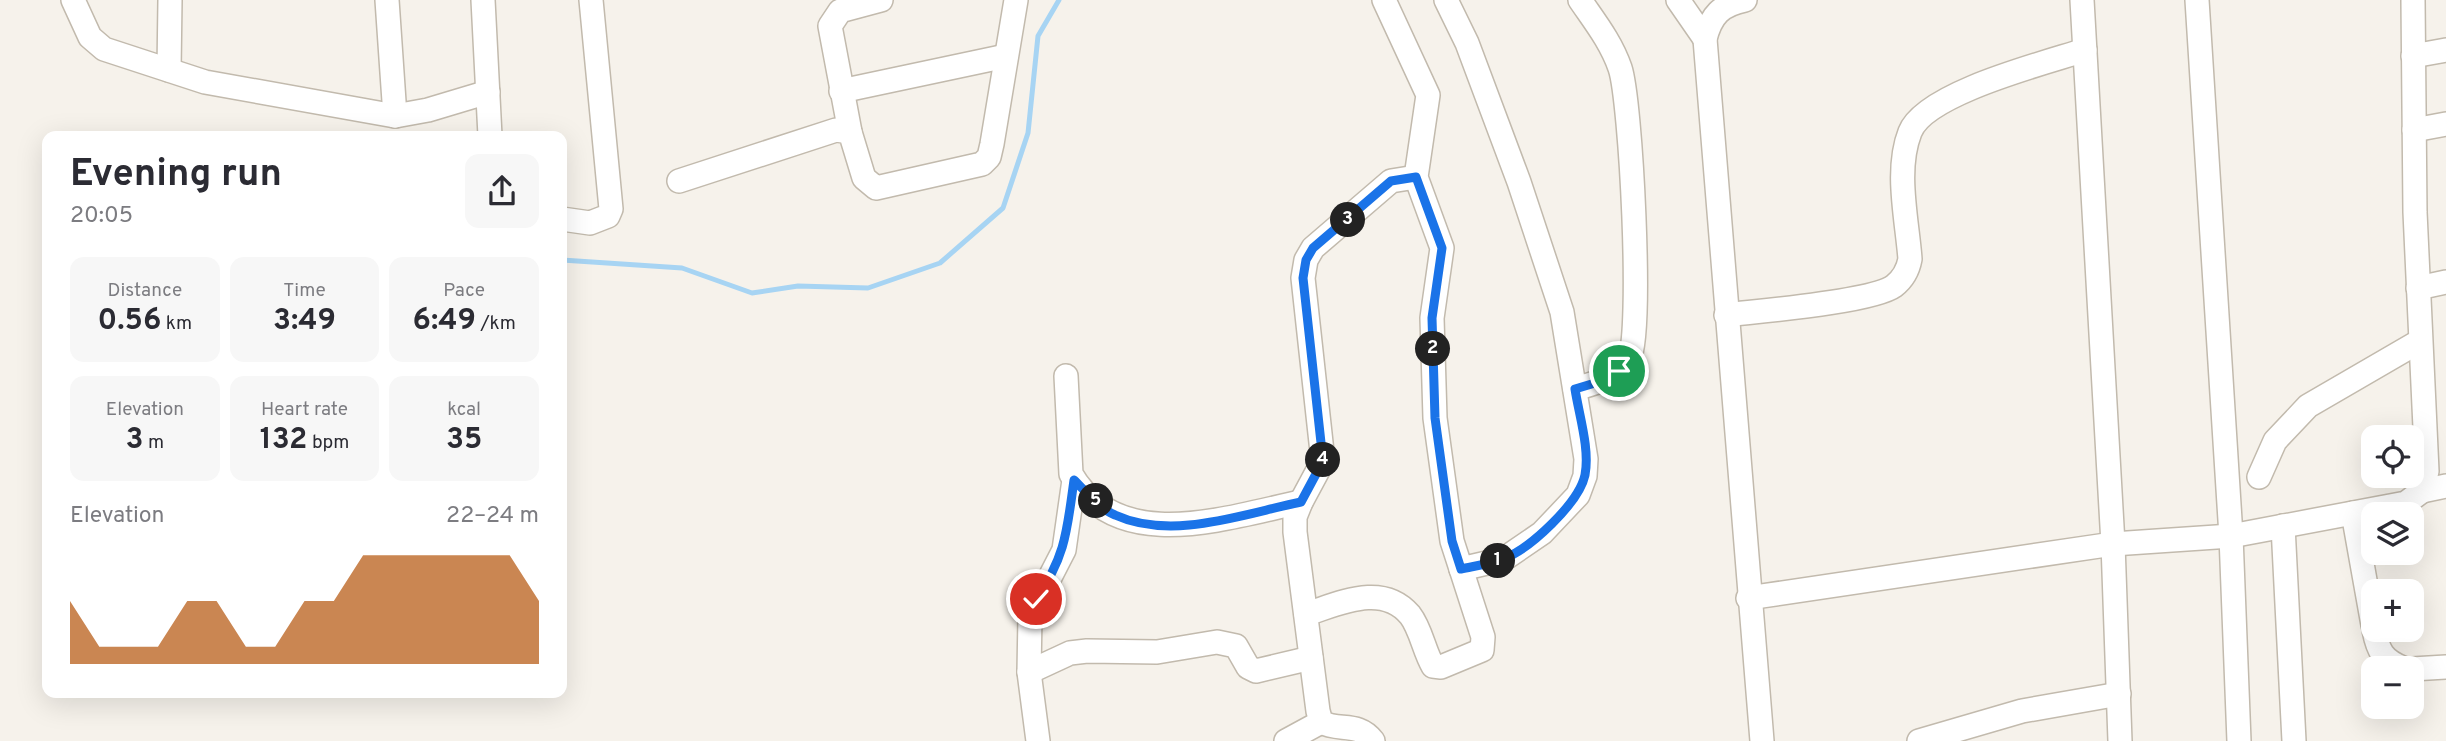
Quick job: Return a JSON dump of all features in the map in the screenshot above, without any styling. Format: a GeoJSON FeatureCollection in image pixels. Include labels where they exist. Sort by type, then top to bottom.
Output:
{"type":"FeatureCollection","features":[{"type":"Feature","properties":{"kind":"street"},"geometry":{"type":"LineString","coordinates":[[73,0],[90,37],[104,49],[205,82],[395,116],[428,110],[488,92]]}},
{"type":"Feature","properties":{"kind":"street"},"geometry":{"type":"LineString","coordinates":[[169,70],[170,0]]}},
{"type":"Feature","properties":{"kind":"street"},"geometry":{"type":"LineString","coordinates":[[387,0],[395,116]]}},
{"type":"Feature","properties":{"kind":"street"},"geometry":{"type":"LineString","coordinates":[[483,0],[490,131]]}},
{"type":"Feature","properties":{"kind":"street"},"geometry":{"type":"LineString","coordinates":[[567,220],[590,223],[600,221],[608,216],[611,209],[590,0]]}},
{"type":"Feature","properties":{"kind":"street"},"geometry":{"type":"LineString","coordinates":[[881,0],[853,6],[833,18],[830,26],[831,43],[850,132],[864,178],[876,188],[982,164],[989,157],[1016,0]]}},
{"type":"Feature","properties":{"kind":"street"},"geometry":{"type":"LineString","coordinates":[[1306,614],[1368,596],[1379,597],[1410,615],[1433,666],[1441,667],[1474,656],[1482,650],[1483,637],[1452,541],[1435,418],[1432,318],[1442,248],[1416,177],[1429,95],[1417,64],[1384,0]]}},
{"type":"Feature","properties":{"kind":"street"},"geometry":{"type":"LineString","coordinates":[[1446,0],[1467,43],[1519,182],[1562,312],[1586,459],[1585,476],[1578,495],[1542,533],[1504,559],[1461,569]]}},
{"type":"Feature","properties":{"kind":"street"},"geometry":{"type":"LineString","coordinates":[[1575,389],[1605,380],[1619,371],[1629,359],[1635,339],[1637,303],[1626,90],[1608,40],[1580,0]]}},
{"type":"Feature","properties":{"kind":"street"},"geometry":{"type":"LineString","coordinates":[[1678,0],[1705,39]]}},
{"type":"Feature","properties":{"kind":"street"},"geometry":{"type":"LineString","coordinates":[[1745,0],[1721,8],[1709,23],[1705,39],[1748,598],[1762,741]]}},
{"type":"Feature","properties":{"kind":"street"},"geometry":{"type":"LineString","coordinates":[[2082,0],[2113,544],[2120,741]]}},
{"type":"Feature","properties":{"kind":"street"},"geometry":{"type":"LineString","coordinates":[[2197,0],[2231,536],[2239,741]]}},
{"type":"Feature","properties":{"kind":"street"},"geometry":{"type":"LineString","coordinates":[[2413,0],[2418,288],[2427,471],[2422,491]]}},
{"type":"Feature","properties":{"kind":"street"},"geometry":{"type":"LineString","coordinates":[[1726,315],[1858,298],[1893,287],[1907,272],[1910,259],[1902,168],[1911,129],[1925,112],[1951,96],[2085,50]]}},
{"type":"Feature","properties":{"kind":"street"},"geometry":{"type":"LineString","coordinates":[[2413,56],[2446,50]]}},
{"type":"Feature","properties":{"kind":"street"},"geometry":{"type":"LineString","coordinates":[[841,91],[1006,56]]}},
{"type":"Feature","properties":{"kind":"street"},"geometry":{"type":"LineString","coordinates":[[2414,130],[2446,124]]}},
{"type":"Feature","properties":{"kind":"street"},"geometry":{"type":"LineString","coordinates":[[679,181],[836,130],[850,132]]}},
{"type":"Feature","properties":{"kind":"street"},"geometry":{"type":"LineString","coordinates":[[1321,722],[1295,532],[1295,517],[1323,461],[1305,315],[1303,278],[1306,260],[1313,248],[1391,181],[1416,177]]}},
{"type":"Feature","properties":{"kind":"street"},"geometry":{"type":"LineString","coordinates":[[2418,288],[2446,282]]}},
{"type":"Feature","properties":{"kind":"street"},"geometry":{"type":"LineString","coordinates":[[2259,477],[2275,441],[2290,422],[2308,406],[2420,341]]}},
{"type":"Feature","properties":{"kind":"street"},"geometry":{"type":"LineString","coordinates":[[1038,741],[1029,672],[1030,616],[1064,550],[1074,480],[1070,468],[1066,376]]}},
{"type":"Feature","properties":{"kind":"street"},"geometry":{"type":"LineString","coordinates":[[1074,480],[1113,515],[1162,525],[1182,526],[1301,502]]}},
{"type":"Feature","properties":{"kind":"street"},"geometry":{"type":"LineString","coordinates":[[1748,598],[2113,544],[2231,536],[2406,503],[2422,491],[2446,486]]}},
{"type":"Feature","properties":{"kind":"street"},"geometry":{"type":"LineString","coordinates":[[2353,513],[2364,579]]}},
{"type":"Feature","properties":{"kind":"street"},"geometry":{"type":"LineString","coordinates":[[2283,526],[2294,741]]}},
{"type":"Feature","properties":{"kind":"street"},"geometry":{"type":"LineString","coordinates":[[1029,672],[1070,653],[1157,652],[1217,642],[1236,646],[1248,667],[1256,671],[1311,658]]}},
{"type":"Feature","properties":{"kind":"street"},"geometry":{"type":"LineString","coordinates":[[2424,668],[2446,667]]}},
{"type":"Feature","properties":{"kind":"street"},"geometry":{"type":"LineString","coordinates":[[1919,741],[2022,711],[2119,694]]}},
{"type":"Feature","properties":{"kind":"street"},"geometry":{"type":"LineString","coordinates":[[1286,741],[1321,722]]}},
{"type":"Feature","properties":{"kind":"street"},"geometry":{"type":"LineString","coordinates":[[1321,722],[1329,726],[1361,730],[1373,741]]}},
{"type":"Feature","properties":{"kind":"waterway"},"geometry":{"type":"LineString","coordinates":[[567,260],[682,268],[752,293],[798,286],[868,288],[940,263],[1003,208],[1028,133],[1038,36],[1059,0]]}},
{"type":"Feature","properties":{"kind":"route"},"geometry":{"type":"LineString","coordinates":[[1036,599],[1057,567],[1064,550],[1074,480],[1113,515],[1126,520],[1162,525],[1182,526],[1301,502],[1323,461],[1305,315],[1303,278],[1306,260],[1313,248],[1354,216],[1391,181],[1416,177],[1442,248],[1442,267],[1432,318],[1435,418],[1452,541],[1461,569],[1504,559],[1519,551],[1542,533],[1578,495],[1585,476],[1586,459],[1575,389],[1605,380],[1619,371]]}}]}
